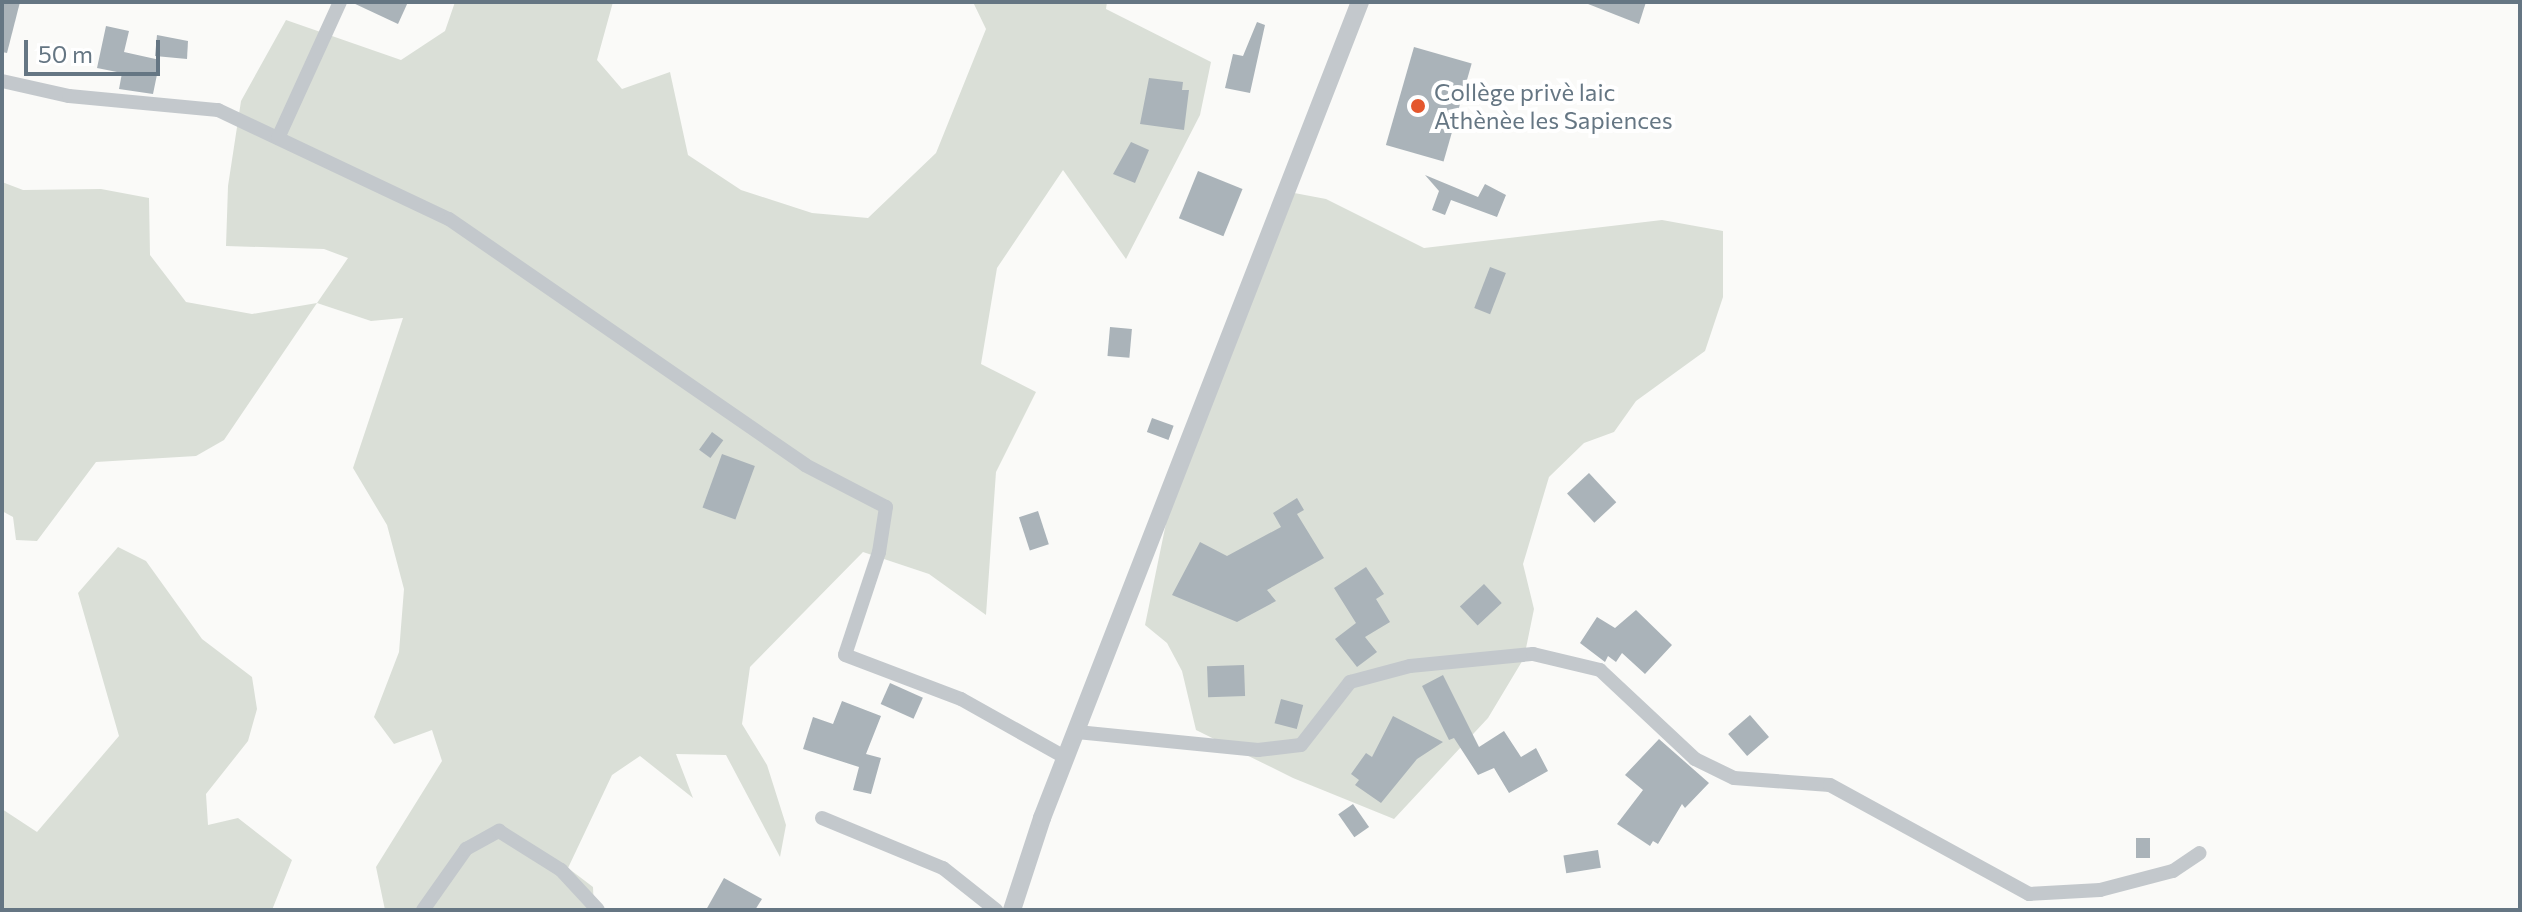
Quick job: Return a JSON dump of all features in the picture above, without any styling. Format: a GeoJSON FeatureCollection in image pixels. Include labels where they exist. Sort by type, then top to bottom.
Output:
{"type":"FeatureCollection","features":[{"type":"Feature","properties":{"kind":"street"},"geometry":{"type":"LineString","coordinates":[[278,138],[340,2]]}},
{"type":"Feature","properties":{"kind":"street"},"geometry":{"type":"LineString","coordinates":[[1012,910],[1066,758],[1360,2]]}},
{"type":"Feature","properties":{"kind":"street"},"geometry":{"type":"LineString","coordinates":[[2,81],[69,96],[218,110],[449,219],[805,465],[886,507],[879,552],[845,655],[961,699],[1066,758]]}},
{"type":"Feature","properties":{"kind":"street"},"geometry":{"type":"LineString","coordinates":[[1077,732],[1258,750],[1301,745],[1350,682],[1410,666],[1533,654],[1600,670],[1695,759],[1734,778],[1830,785],[2029,894],[2100,890],[2173,871],[2200,853]]}},
{"type":"Feature","properties":{"kind":"street"},"geometry":{"type":"LineString","coordinates":[[822,818],[943,868],[996,910]]}},
{"type":"Feature","properties":{"kind":"street"},"geometry":{"type":"LineString","coordinates":[[423,910],[466,849],[499,831],[561,870],[598,910]]}},
{"type":"Feature","properties":{"kind":"shaded area"},"geometry":{"type":"Polygon","coordinates":[[[455,2],[613,2],[597,60],[622,89],[670,72],[688,155],[741,190],[812,213],[868,218],[936,153],[986,29],[973,2],[1107,2],[1106,9],[1211,62],[1200,115],[1126,259],[1063,170],[997,268],[981,364],[1036,392],[996,472],[986,615],[929,574],[863,552],[750,667],[742,724],[767,765],[786,825],[780,857],[726,755],[676,754],[693,798],[640,756],[612,775],[568,868],[593,887],[594,910],[385,910],[376,867],[442,761],[432,730],[394,744],[374,717],[399,652],[404,589],[387,525],[353,468],[403,318],[371,321],[317,303],[348,258],[324,249],[226,246],[228,186],[241,101],[286,20],[401,60],[445,31],[455,2]]]}},
{"type":"Feature","properties":{"kind":"shaded area"},"geometry":{"type":"Polygon","coordinates":[[[2,182],[23,190],[101,189],[149,198],[150,255],[186,302],[252,314],[317,303],[224,440],[196,456],[96,462],[37,541],[16,540],[13,517],[2,511],[2,182]]]}},
{"type":"Feature","properties":{"kind":"shaded area"},"geometry":{"type":"Polygon","coordinates":[[[1289,192],[1326,199],[1424,248],[1662,220],[1723,231],[1723,297],[1705,351],[1636,401],[1614,432],[1584,443],[1549,477],[1523,564],[1534,609],[1524,658],[1488,718],[1394,819],[1293,778],[1196,730],[1182,671],[1167,643],[1145,625],[1171,499],[1289,192]]]}},
{"type":"Feature","properties":{"kind":"shaded area"},"geometry":{"type":"Polygon","coordinates":[[[118,547],[146,561],[202,639],[252,677],[257,709],[248,741],[206,794],[208,825],[238,818],[292,860],[272,910],[2,910],[2,809],[37,832],[119,736],[78,593],[118,547]]]}},
{"type":"Feature","properties":{"kind":"building"},"geometry":{"type":"Polygon","coordinates":[[[2,2],[20,2],[7,53],[2,52],[2,2]]]}},
{"type":"Feature","properties":{"kind":"building"},"geometry":{"type":"Polygon","coordinates":[[[351,2],[408,2],[398,24],[351,2]]]}},
{"type":"Feature","properties":{"kind":"building"},"geometry":{"type":"Polygon","coordinates":[[[1583,2],[1646,2],[1639,24],[1583,2]]]}},
{"type":"Feature","properties":{"kind":"building"},"geometry":{"type":"Polygon","coordinates":[[[1257,22],[1265,25],[1250,93],[1225,88],[1233,54],[1243,56],[1257,22]]]}},
{"type":"Feature","properties":{"kind":"building"},"geometry":{"type":"Polygon","coordinates":[[[106,26],[129,31],[124,52],[160,60],[153,94],[119,89],[122,73],[97,68],[106,26]]]}},
{"type":"Feature","properties":{"kind":"building"},"geometry":{"type":"Polygon","coordinates":[[[157,35],[188,41],[187,59],[155,56],[157,35]]]}},
{"type":"Feature","properties":{"kind":"building"},"geometry":{"type":"Polygon","coordinates":[[[1414,47],[1472,64],[1444,162],[1386,145],[1414,47]]]}},
{"type":"Feature","properties":{"kind":"building"},"geometry":{"type":"Polygon","coordinates":[[[1149,78],[1183,82],[1182,90],[1189,90],[1184,130],[1140,124],[1149,78]]]}},
{"type":"Feature","properties":{"kind":"building"},"geometry":{"type":"Polygon","coordinates":[[[1131,142],[1149,150],[1135,183],[1113,174],[1131,142]]]}},
{"type":"Feature","properties":{"kind":"building"},"geometry":{"type":"Polygon","coordinates":[[[1198,171],[1243,189],[1223,236],[1179,218],[1198,171]]]}},
{"type":"Feature","properties":{"kind":"building"},"geometry":{"type":"Polygon","coordinates":[[[1425,175],[1478,197],[1485,184],[1506,195],[1497,217],[1451,200],[1445,215],[1432,210],[1439,191],[1425,175]]]}},
{"type":"Feature","properties":{"kind":"building"},"geometry":{"type":"Polygon","coordinates":[[[1490,267],[1506,273],[1490,314],[1474,308],[1490,267]]]}},
{"type":"Feature","properties":{"kind":"building"},"geometry":{"type":"Polygon","coordinates":[[[1110,327],[1132,329],[1129,358],[1107,356],[1110,327]]]}},
{"type":"Feature","properties":{"kind":"building"},"geometry":{"type":"Polygon","coordinates":[[[1152,418],[1174,426],[1168,440],[1147,432],[1152,418]]]}},
{"type":"Feature","properties":{"kind":"building"},"geometry":{"type":"Polygon","coordinates":[[[712,432],[723,440],[710,458],[699,450],[712,432]]]}},
{"type":"Feature","properties":{"kind":"building"},"geometry":{"type":"Polygon","coordinates":[[[722,454],[755,466],[735,520],[703,508],[722,454]]]}},
{"type":"Feature","properties":{"kind":"building"},"geometry":{"type":"Polygon","coordinates":[[[1589,473],[1616,502],[1594,523],[1567,493],[1589,473]]]}},
{"type":"Feature","properties":{"kind":"building"},"geometry":{"type":"Polygon","coordinates":[[[1297,498],[1304,510],[1297,514],[1324,558],[1267,590],[1276,601],[1237,622],[1172,595],[1200,542],[1227,556],[1281,527],[1273,513],[1297,498]]]}},
{"type":"Feature","properties":{"kind":"building"},"geometry":{"type":"Polygon","coordinates":[[[1038,511],[1049,544],[1030,550],[1019,517],[1038,511]]]}},
{"type":"Feature","properties":{"kind":"building"},"geometry":{"type":"Polygon","coordinates":[[[1366,567],[1384,594],[1376,599],[1390,622],[1365,637],[1377,652],[1357,667],[1335,639],[1356,623],[1334,588],[1366,567]]]}},
{"type":"Feature","properties":{"kind":"building"},"geometry":{"type":"Polygon","coordinates":[[[1484,584],[1502,603],[1478,626],[1460,607],[1484,584]]]}},
{"type":"Feature","properties":{"kind":"building"},"geometry":{"type":"Polygon","coordinates":[[[1636,610],[1672,645],[1645,674],[1622,653],[1616,662],[1608,656],[1605,662],[1580,643],[1597,617],[1615,628],[1636,610]]]}},
{"type":"Feature","properties":{"kind":"building"},"geometry":{"type":"Polygon","coordinates":[[[1244,665],[1245,696],[1208,697],[1207,666],[1244,665]]]}},
{"type":"Feature","properties":{"kind":"building"},"geometry":{"type":"Polygon","coordinates":[[[1443,675],[1479,747],[1504,731],[1521,757],[1536,748],[1548,771],[1509,793],[1494,768],[1478,775],[1454,738],[1449,740],[1422,686],[1443,675]]]}},
{"type":"Feature","properties":{"kind":"building"},"geometry":{"type":"Polygon","coordinates":[[[890,683],[923,698],[914,719],[881,704],[890,683]]]}},
{"type":"Feature","properties":{"kind":"building"},"geometry":{"type":"Polygon","coordinates":[[[1281,699],[1303,705],[1297,729],[1275,723],[1281,699]]]}},
{"type":"Feature","properties":{"kind":"building"},"geometry":{"type":"Polygon","coordinates":[[[842,701],[881,716],[866,754],[881,758],[871,794],[853,790],[859,767],[803,749],[813,717],[833,724],[842,701]]]}},
{"type":"Feature","properties":{"kind":"building"},"geometry":{"type":"Polygon","coordinates":[[[1750,715],[1769,737],[1747,756],[1728,734],[1750,715]]]}},
{"type":"Feature","properties":{"kind":"building"},"geometry":{"type":"Polygon","coordinates":[[[1393,716],[1443,742],[1417,759],[1381,803],[1355,785],[1359,780],[1351,774],[1366,753],[1372,757],[1393,716]]]}},
{"type":"Feature","properties":{"kind":"building"},"geometry":{"type":"Polygon","coordinates":[[[1659,739],[1709,783],[1685,808],[1682,804],[1658,844],[1653,841],[1650,846],[1617,824],[1643,790],[1625,775],[1659,739]]]}},
{"type":"Feature","properties":{"kind":"building"},"geometry":{"type":"Polygon","coordinates":[[[1353,804],[1369,827],[1354,837],[1338,814],[1353,804]]]}},
{"type":"Feature","properties":{"kind":"building"},"geometry":{"type":"Polygon","coordinates":[[[2136,838],[2150,838],[2150,858],[2136,858],[2136,838]]]}},
{"type":"Feature","properties":{"kind":"building"},"geometry":{"type":"Polygon","coordinates":[[[1598,850],[1601,868],[1566,873],[1563,855],[1598,850]]]}},
{"type":"Feature","properties":{"kind":"building"},"geometry":{"type":"Polygon","coordinates":[[[724,878],[762,899],[755,910],[706,910],[724,878]]]}},
{"type":"Feature","properties":{"kind":"place","name":"Collège privè laic Athènèe les Sapiences"},"geometry":{"type":"Point","coordinates":[1418,106]}}]}
